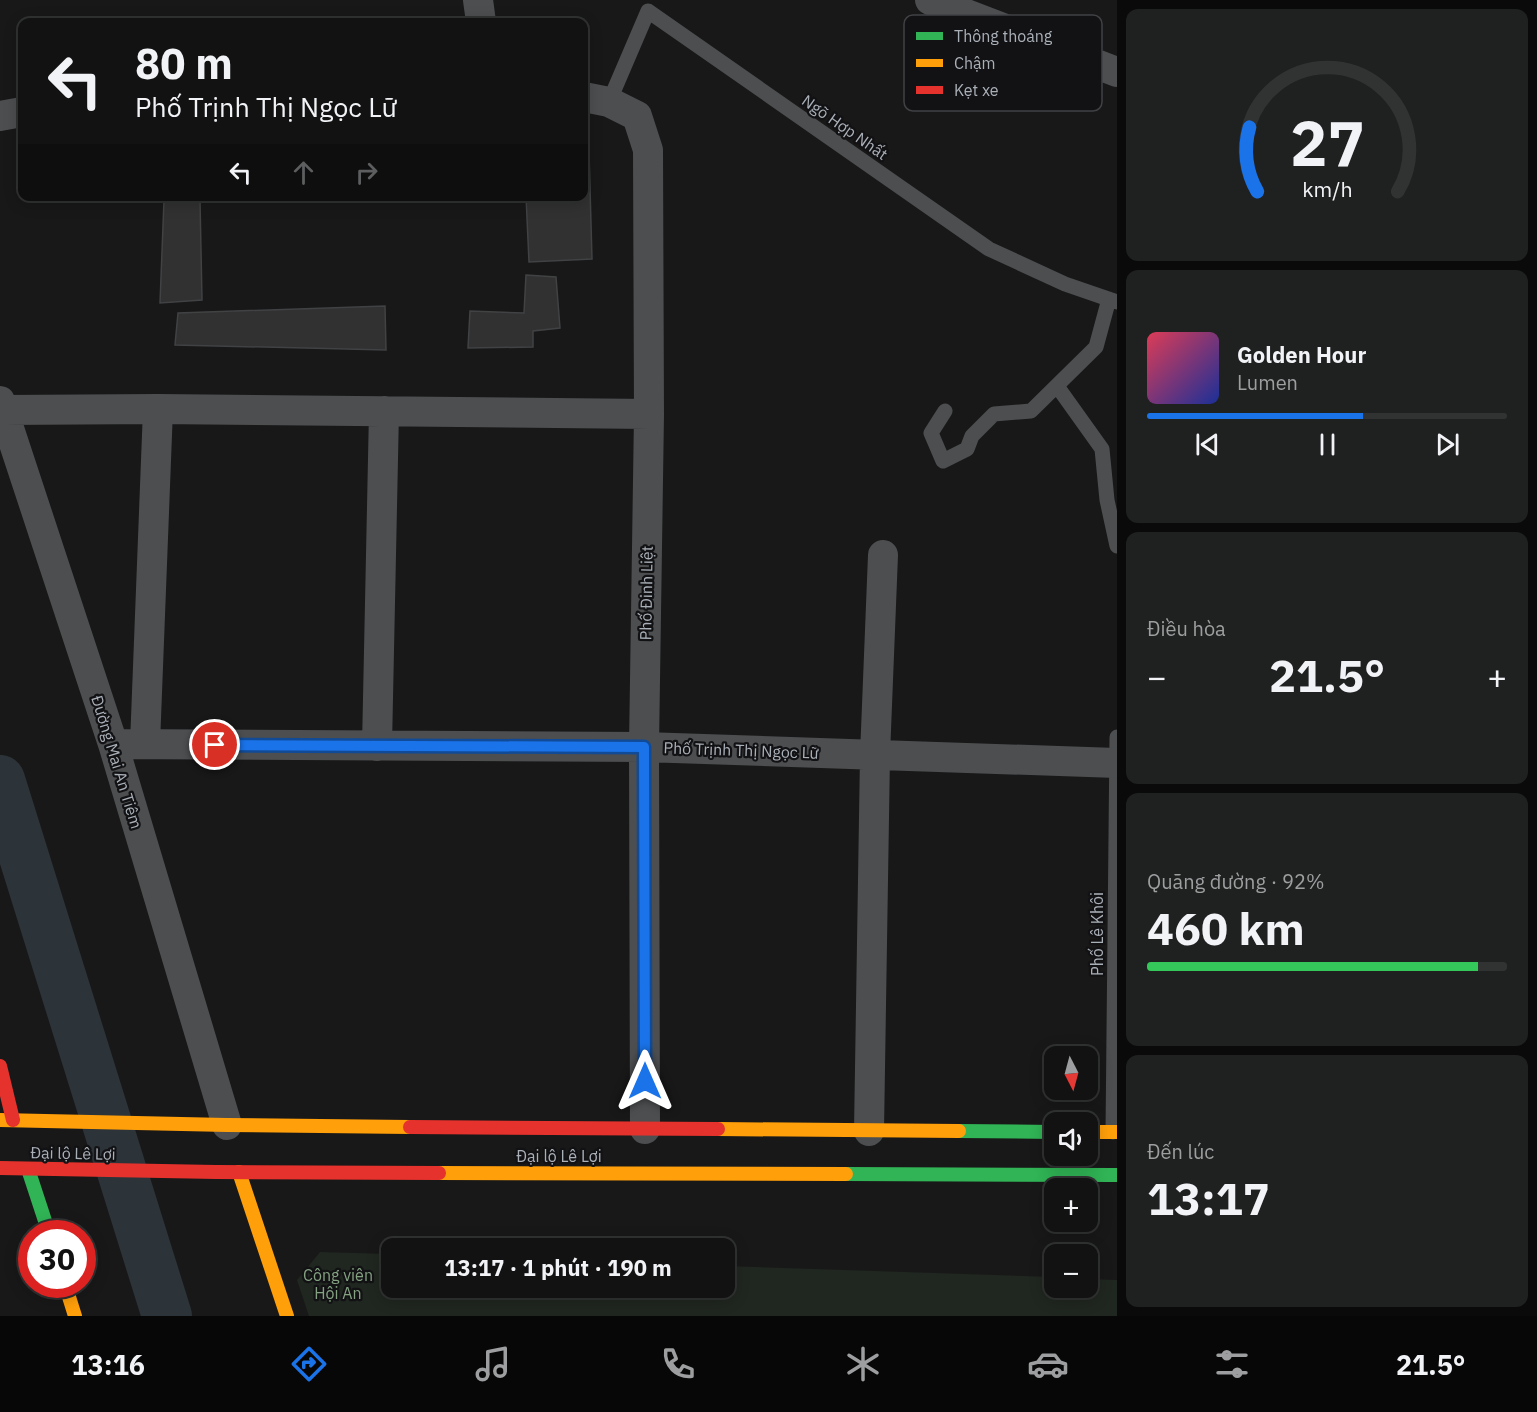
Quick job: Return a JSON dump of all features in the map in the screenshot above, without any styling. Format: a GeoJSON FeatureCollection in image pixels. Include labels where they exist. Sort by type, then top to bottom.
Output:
{"type":"FeatureCollection","features":[{"type":"Feature","properties":{"kind":"main road"},"geometry":{"type":"LineString","coordinates":[[0,1066],[7,1120]]}},
{"type":"Feature","properties":{"kind":"main road","name":"Đại lộ Lê Lợi"},"geometry":{"type":"LineString","coordinates":[[7,1120],[1044,1132]]}},
{"type":"Feature","properties":{"kind":"main road"},"geometry":{"type":"LineString","coordinates":[[1098,1132],[1115,1132]]}},
{"type":"Feature","properties":{"kind":"main road","name":"Đại lộ Lê Lợi"},"geometry":{"type":"LineString","coordinates":[[0,1168],[216,1172],[1117,1176]]}},
{"type":"Feature","properties":{"kind":"main road"},"geometry":{"type":"LineString","coordinates":[[28,1169],[45,1220]]}},
{"type":"Feature","properties":{"kind":"main road"},"geometry":{"type":"LineString","coordinates":[[239,1172],[287,1316]]}},
{"type":"Feature","properties":{"kind":"main road"},"geometry":{"type":"LineString","coordinates":[[69,1298],[75,1316]]}},
{"type":"Feature","properties":{"kind":"street"},"geometry":{"type":"LineString","coordinates":[[478,0],[480,18]]}},
{"type":"Feature","properties":{"kind":"street"},"geometry":{"type":"LineString","coordinates":[[934,1],[970,15]]}},
{"type":"Feature","properties":{"kind":"street"},"geometry":{"type":"LineString","coordinates":[[1102,66],[1117,72]]}},
{"type":"Feature","properties":{"kind":"street","name":"Phố Đinh Liệt"},"geometry":{"type":"LineString","coordinates":[[596,100],[637,117],[648,150],[649,414],[644,747],[645,1129]]}},
{"type":"Feature","properties":{"kind":"street"},"geometry":{"type":"LineString","coordinates":[[0,116],[18,113]]}},
{"type":"Feature","properties":{"kind":"street"},"geometry":{"type":"LineString","coordinates":[[2,406],[649,414]]}},
{"type":"Feature","properties":{"kind":"street","name":"Đường Mai An Tiêm"},"geometry":{"type":"LineString","coordinates":[[2,406],[113,744],[218,1124]]}},
{"type":"Feature","properties":{"kind":"street"},"geometry":{"type":"LineString","coordinates":[[146,744],[158,409]]}},
{"type":"Feature","properties":{"kind":"street"},"geometry":{"type":"LineString","coordinates":[[377,746],[384,411]]}},
{"type":"Feature","properties":{"kind":"street"},"geometry":{"type":"LineString","coordinates":[[869,1131],[875,755],[883,555]]}},
{"type":"Feature","properties":{"kind":"street","name":"Phố Trịnh Thị Ngọc Lữ"},"geometry":{"type":"LineString","coordinates":[[113,744],[644,747],[875,755],[1117,754]]}},
{"type":"Feature","properties":{"kind":"lane","name":"Ngõ Hợp Nhất"},"geometry":{"type":"LineString","coordinates":[[596,100],[648,11],[989,249],[1065,284],[1113,301]]}},
{"type":"Feature","properties":{"kind":"lane"},"geometry":{"type":"LineString","coordinates":[[945,411],[931,433],[943,461],[967,449],[972,436],[994,414],[1031,411],[1096,347],[1113,301]]}},
{"type":"Feature","properties":{"kind":"lane"},"geometry":{"type":"LineString","coordinates":[[1056,386],[1102,449],[1107,500],[1117,546]]}},
{"type":"Feature","properties":{"kind":"lane","name":"Phố Lê Khôi"},"geometry":{"type":"LineString","coordinates":[[1115,1132],[1117,754]]}},
{"type":"Feature","properties":{"kind":"green space","name":"Công viên Hội An"},"geometry":{"type":"Polygon","coordinates":[[[320,1252],[381,1254],[381,1298],[735,1298],[735,1266],[1044,1277],[1044,1298],[1098,1298],[1098,1279],[1117,1280],[1117,1316],[309,1316],[297,1280],[320,1252]]]}},
{"type":"Feature","properties":{"kind":"building"},"geometry":{"type":"Polygon","coordinates":[[[589,152],[592,259],[529,262],[526,201],[588,201],[589,152]]]}},
{"type":"Feature","properties":{"kind":"building"},"geometry":{"type":"Polygon","coordinates":[[[164,201],[200,201],[202,300],[160,303],[164,201]]]}},
{"type":"Feature","properties":{"kind":"building"},"geometry":{"type":"Polygon","coordinates":[[[526,275],[556,277],[560,328],[533,331],[533,347],[468,348],[470,311],[524,313],[526,275]]]}},
{"type":"Feature","properties":{"kind":"building"},"geometry":{"type":"Polygon","coordinates":[[[385,306],[386,350],[175,345],[178,313],[385,306]]]}},
{"type":"Feature","properties":{"kind":"waterway"},"geometry":{"type":"LineString","coordinates":[[0,780],[167,1316]]}},
{"type":"Feature","properties":{"kind":"traffic: fast"},"geometry":{"type":"LineString","coordinates":[[959,1131],[1044,1132]]}},
{"type":"Feature","properties":{"kind":"traffic: fast"},"geometry":{"type":"LineString","coordinates":[[28,1169],[45,1220]]}},
{"type":"Feature","properties":{"kind":"traffic: fast"},"geometry":{"type":"LineString","coordinates":[[846,1174],[1117,1175]]}},
{"type":"Feature","properties":{"kind":"traffic: slow"},"geometry":{"type":"LineString","coordinates":[[0,1120],[410,1127]]}},
{"type":"Feature","properties":{"kind":"traffic: slow"},"geometry":{"type":"LineString","coordinates":[[718,1129],[959,1131]]}},
{"type":"Feature","properties":{"kind":"traffic: slow"},"geometry":{"type":"LineString","coordinates":[[1098,1132],[1117,1132]]}},
{"type":"Feature","properties":{"kind":"traffic: slow"},"geometry":{"type":"LineString","coordinates":[[239,1172],[287,1316]]}},
{"type":"Feature","properties":{"kind":"traffic: slow"},"geometry":{"type":"LineString","coordinates":[[439,1173],[846,1174]]}},
{"type":"Feature","properties":{"kind":"traffic: slow"},"geometry":{"type":"LineString","coordinates":[[69,1298],[75,1316]]}},
{"type":"Feature","properties":{"kind":"traffic: jam"},"geometry":{"type":"LineString","coordinates":[[0,1066],[13,1120]]}},
{"type":"Feature","properties":{"kind":"traffic: jam"},"geometry":{"type":"LineString","coordinates":[[410,1127],[718,1129]]}},
{"type":"Feature","properties":{"kind":"traffic: jam"},"geometry":{"type":"LineString","coordinates":[[0,1168],[439,1173]]}},
{"type":"Feature","properties":{"kind":"route"},"geometry":{"type":"LineString","coordinates":[[215,745],[644,747],[645,1081]]}}]}
